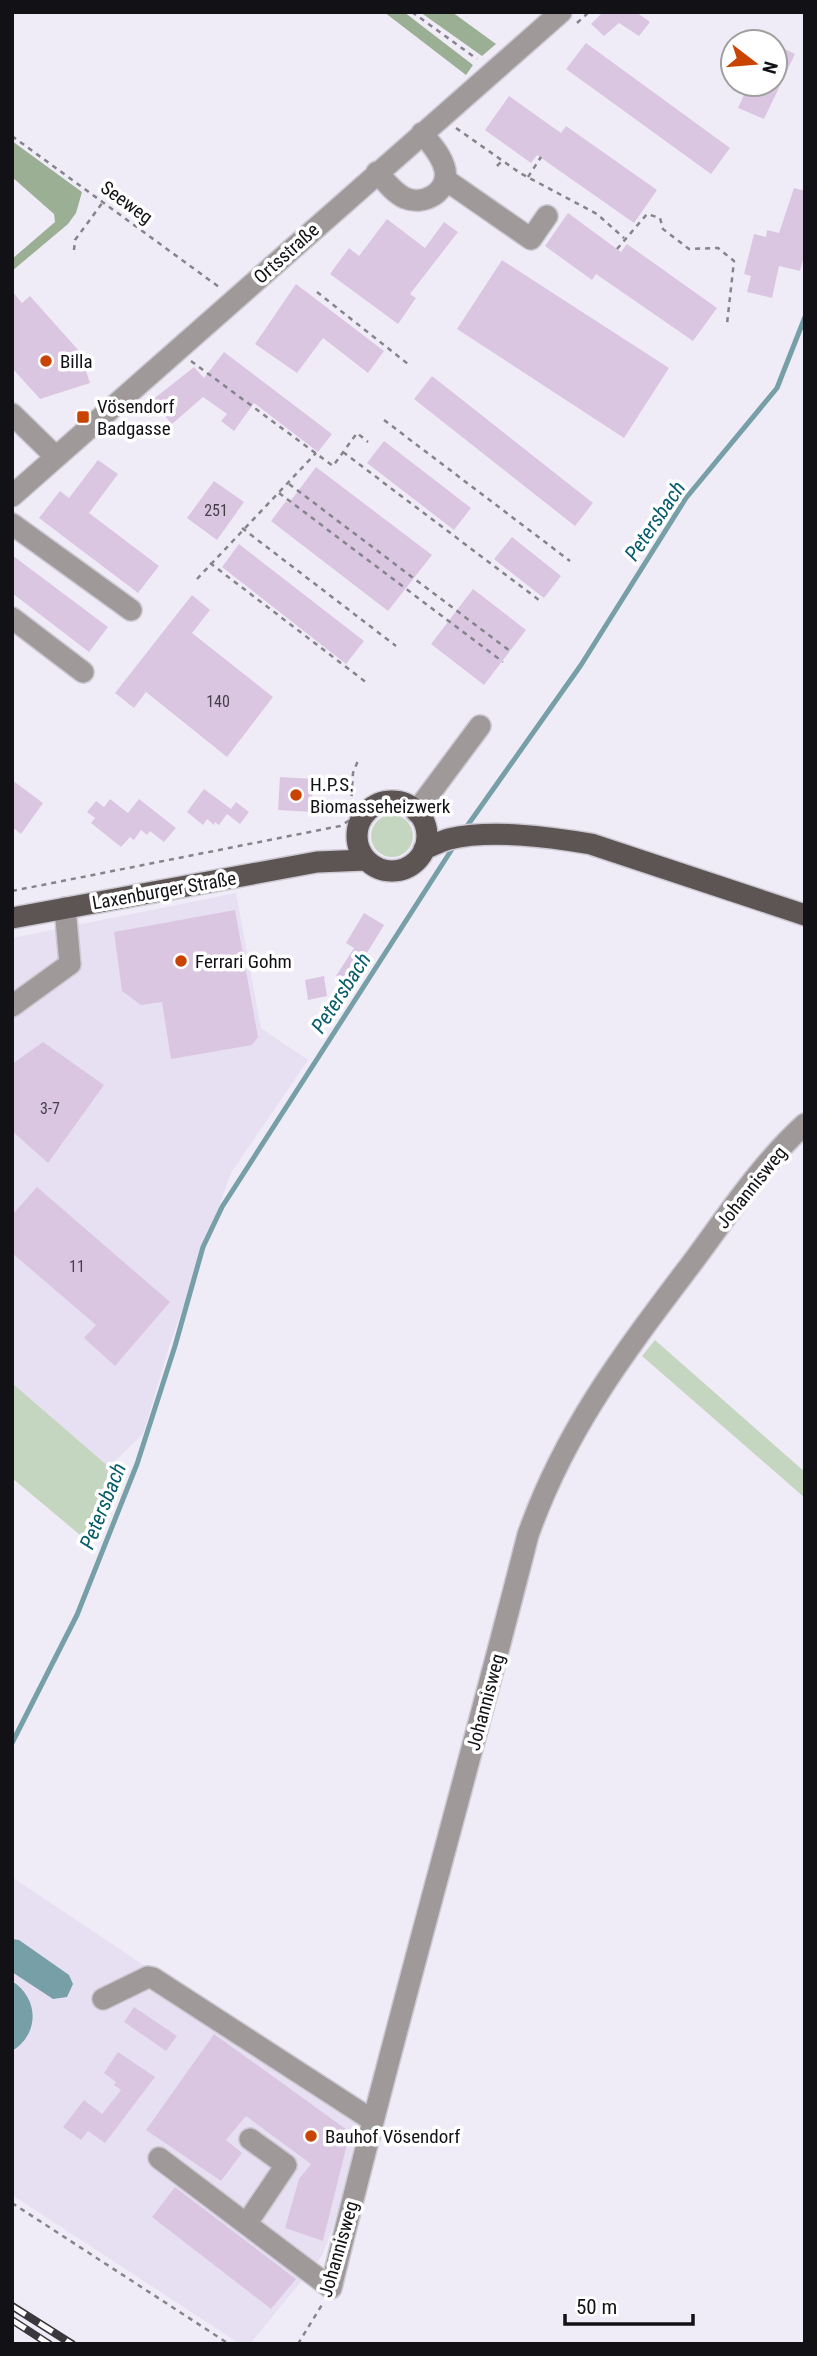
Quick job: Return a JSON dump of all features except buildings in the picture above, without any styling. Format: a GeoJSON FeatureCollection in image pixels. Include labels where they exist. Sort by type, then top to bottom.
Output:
{"type":"FeatureCollection","features":[{"type":"Feature","properties":{"kind":"main road"},"geometry":{"type":"LineString","coordinates":[[366,860],[357,838],[358,825],[364,814],[379,803],[402,803],[450,839]]}},
{"type":"Feature","properties":{"kind":"main road"},"geometry":{"type":"LineString","coordinates":[[421,819],[426,838],[424,849]]}},
{"type":"Feature","properties":{"kind":"main road","name":"Laxenburger Straße"},"geometry":{"type":"LineString","coordinates":[[12,918],[317,862],[366,860],[378,868],[398,870],[411,865],[424,849],[450,839],[479,836],[534,837],[592,844],[805,915]]}},
{"type":"Feature","properties":{"kind":"main road","name":"Laxenburger Straße"},"geometry":{"type":"LineString","coordinates":[[317,862],[357,838]]}},
{"type":"Feature","properties":{"kind":"street","name":"Ortsstraße"},"geometry":{"type":"LineString","coordinates":[[12,496],[377,172],[428,140],[561,12]]}},
{"type":"Feature","properties":{"kind":"street"},"geometry":{"type":"LineString","coordinates":[[377,172],[404,197],[418,202],[435,196],[446,180],[445,168],[428,140]]}},
{"type":"Feature","properties":{"kind":"street"},"geometry":{"type":"LineString","coordinates":[[446,180],[531,239],[547,216]]}},
{"type":"Feature","properties":{"kind":"street"},"geometry":{"type":"LineString","coordinates":[[12,414],[56,457]]}},
{"type":"Feature","properties":{"kind":"street"},"geometry":{"type":"LineString","coordinates":[[12,524],[131,610]]}},
{"type":"Feature","properties":{"kind":"street"},"geometry":{"type":"LineString","coordinates":[[12,618],[83,672]]}},
{"type":"Feature","properties":{"kind":"street"},"geometry":{"type":"LineString","coordinates":[[421,819],[480,726]]}},
{"type":"Feature","properties":{"kind":"street"},"geometry":{"type":"LineString","coordinates":[[12,1006],[70,964],[65,908]]}},
{"type":"Feature","properties":{"kind":"street","name":"Johannisweg"},"geometry":{"type":"LineString","coordinates":[[331,2288],[372,2120],[528,1535],[541,1499],[593,1399],[623,1355],[761,1171],[805,1124]]}},
{"type":"Feature","properties":{"kind":"street"},"geometry":{"type":"LineString","coordinates":[[103,1999],[153,1978],[372,2120]]}},
{"type":"Feature","properties":{"kind":"street"},"geometry":{"type":"LineString","coordinates":[[247,2223],[286,2165],[250,2139]]}},
{"type":"Feature","properties":{"kind":"street"},"geometry":{"type":"LineString","coordinates":[[159,2158],[331,2288]]}},
{"type":"Feature","properties":{"kind":"path"},"geometry":{"type":"LineString","coordinates":[[412,12],[478,60]]}},
{"type":"Feature","properties":{"kind":"path"},"geometry":{"type":"LineString","coordinates":[[428,140],[456,128],[528,177],[597,214],[624,238]]}},
{"type":"Feature","properties":{"kind":"path","name":"Seeweg"},"geometry":{"type":"LineString","coordinates":[[12,136],[224,291]]}},
{"type":"Feature","properties":{"kind":"path"},"geometry":{"type":"LineString","coordinates":[[528,177],[541,158]]}},
{"type":"Feature","properties":{"kind":"path"},"geometry":{"type":"LineString","coordinates":[[498,166],[502,160]]}},
{"type":"Feature","properties":{"kind":"path"},"geometry":{"type":"LineString","coordinates":[[74,250],[75,240],[103,202]]}},
{"type":"Feature","properties":{"kind":"path"},"geometry":{"type":"LineString","coordinates":[[617,249],[647,214],[660,218],[663,229],[689,249],[718,248],[734,261],[727,324]]}},
{"type":"Feature","properties":{"kind":"path"},"geometry":{"type":"LineString","coordinates":[[317,292],[408,364]]}},
{"type":"Feature","properties":{"kind":"path"},"geometry":{"type":"LineString","coordinates":[[170,356],[182,368],[191,361],[333,466],[357,433],[368,442]]}},
{"type":"Feature","properties":{"kind":"path"},"geometry":{"type":"LineString","coordinates":[[383,420],[570,561]]}},
{"type":"Feature","properties":{"kind":"path"},"geometry":{"type":"LineString","coordinates":[[343,452],[539,600]]}},
{"type":"Feature","properties":{"kind":"path"},"geometry":{"type":"LineString","coordinates":[[197,579],[316,453]]}},
{"type":"Feature","properties":{"kind":"path"},"geometry":{"type":"LineString","coordinates":[[289,484],[510,651]]}},
{"type":"Feature","properties":{"kind":"path"},"geometry":{"type":"LineString","coordinates":[[279,494],[503,662]]}},
{"type":"Feature","properties":{"kind":"path"},"geometry":{"type":"LineString","coordinates":[[243,528],[396,646]]}},
{"type":"Feature","properties":{"kind":"path"},"geometry":{"type":"LineString","coordinates":[[210,563],[367,683]]}},
{"type":"Feature","properties":{"kind":"path"},"geometry":{"type":"LineString","coordinates":[[12,891],[340,825],[350,820],[353,774],[359,758]]}},
{"type":"Feature","properties":{"kind":"path"},"geometry":{"type":"LineString","coordinates":[[12,2203],[229,2344]]}},
{"type":"Feature","properties":{"kind":"path","name":"Johannisweg"},"geometry":{"type":"LineString","coordinates":[[298,2344],[331,2288]]}},
{"type":"Feature","properties":{"kind":"shaded area"},"geometry":{"type":"Polygon","coordinates":[[[236,893],[261,1028],[308,1060],[231,1173],[171,1341],[143,1434],[109,1467],[12,1383],[12,938],[236,893]]]}},
{"type":"Feature","properties":{"kind":"shaded area"},"geometry":{"type":"Polygon","coordinates":[[[12,1877],[365,2113],[334,2224],[322,2256],[250,2344],[240,2344],[12,2195],[12,1877]]]}},
{"type":"Feature","properties":{"kind":"green space"},"geometry":{"type":"Polygon","coordinates":[[[384,12],[404,12],[473,65],[466,75],[384,12]]]}},
{"type":"Feature","properties":{"kind":"green space"},"geometry":{"type":"Polygon","coordinates":[[[420,12],[452,12],[496,44],[482,56],[420,12]]]}},
{"type":"Feature","properties":{"kind":"green space"},"geometry":{"type":"Polygon","coordinates":[[[12,141],[82,192],[76,213],[68,224],[12,271],[12,259],[55,222],[54,214],[12,177],[12,141]]]}},
{"type":"Feature","properties":{"kind":"green space"},"geometry":{"type":"Polygon","coordinates":[[[392,815],[407,821],[413,836],[407,851],[392,857],[377,851],[371,836],[377,821],[392,815]]]}},
{"type":"Feature","properties":{"kind":"green space"},"geometry":{"type":"Polygon","coordinates":[[[655,1340],[805,1472],[805,1498],[642,1356],[655,1340]]]}},
{"type":"Feature","properties":{"kind":"green space"},"geometry":{"type":"Polygon","coordinates":[[[12,1383],[109,1467],[92,1545],[12,1478],[12,1383]]]}},
{"type":"Feature","properties":{"kind":"water"},"geometry":{"type":"Polygon","coordinates":[[[12,1939],[19,1940],[69,1975],[73,1984],[67,1997],[53,1999],[12,1972],[12,1939]]]}},
{"type":"Feature","properties":{"kind":"water"},"geometry":{"type":"Polygon","coordinates":[[[12,1981],[27,1997],[33,2016],[28,2035],[12,2051],[12,1981]]]}},
{"type":"Feature","properties":{"kind":"waterway","name":"Petersbach"},"geometry":{"type":"LineString","coordinates":[[465,829],[581,665],[686,498],[777,388],[805,317]]}},
{"type":"Feature","properties":{"kind":"waterway","name":"Petersbach"},"geometry":{"type":"LineString","coordinates":[[12,1743],[77,1615],[137,1464],[203,1247],[222,1207],[454,846]]}},
{"type":"Feature","properties":{"kind":"railway"},"geometry":{"type":"LineString","coordinates":[[12,2306],[72,2344]]}},
{"type":"Feature","properties":{"kind":"railway"},"geometry":{"type":"LineString","coordinates":[[12,2320],[49,2344]]}},
{"type":"Feature","properties":{"kind":"place","name":"Billa"},"geometry":{"type":"Point","coordinates":[46,361]}},
{"type":"Feature","properties":{"kind":"place","name":"Vösendorf Badgasse"},"geometry":{"type":"Point","coordinates":[83,417]}},
{"type":"Feature","properties":{"kind":"place","name":"H.P.S. Biomasseheizwerk"},"geometry":{"type":"Point","coordinates":[296,795]}},
{"type":"Feature","properties":{"kind":"place","name":"Ferrari Gohm"},"geometry":{"type":"Point","coordinates":[181,961]}},
{"type":"Feature","properties":{"kind":"place","name":"Bauhof Vösendorf"},"geometry":{"type":"Point","coordinates":[311,2136]}}]}
